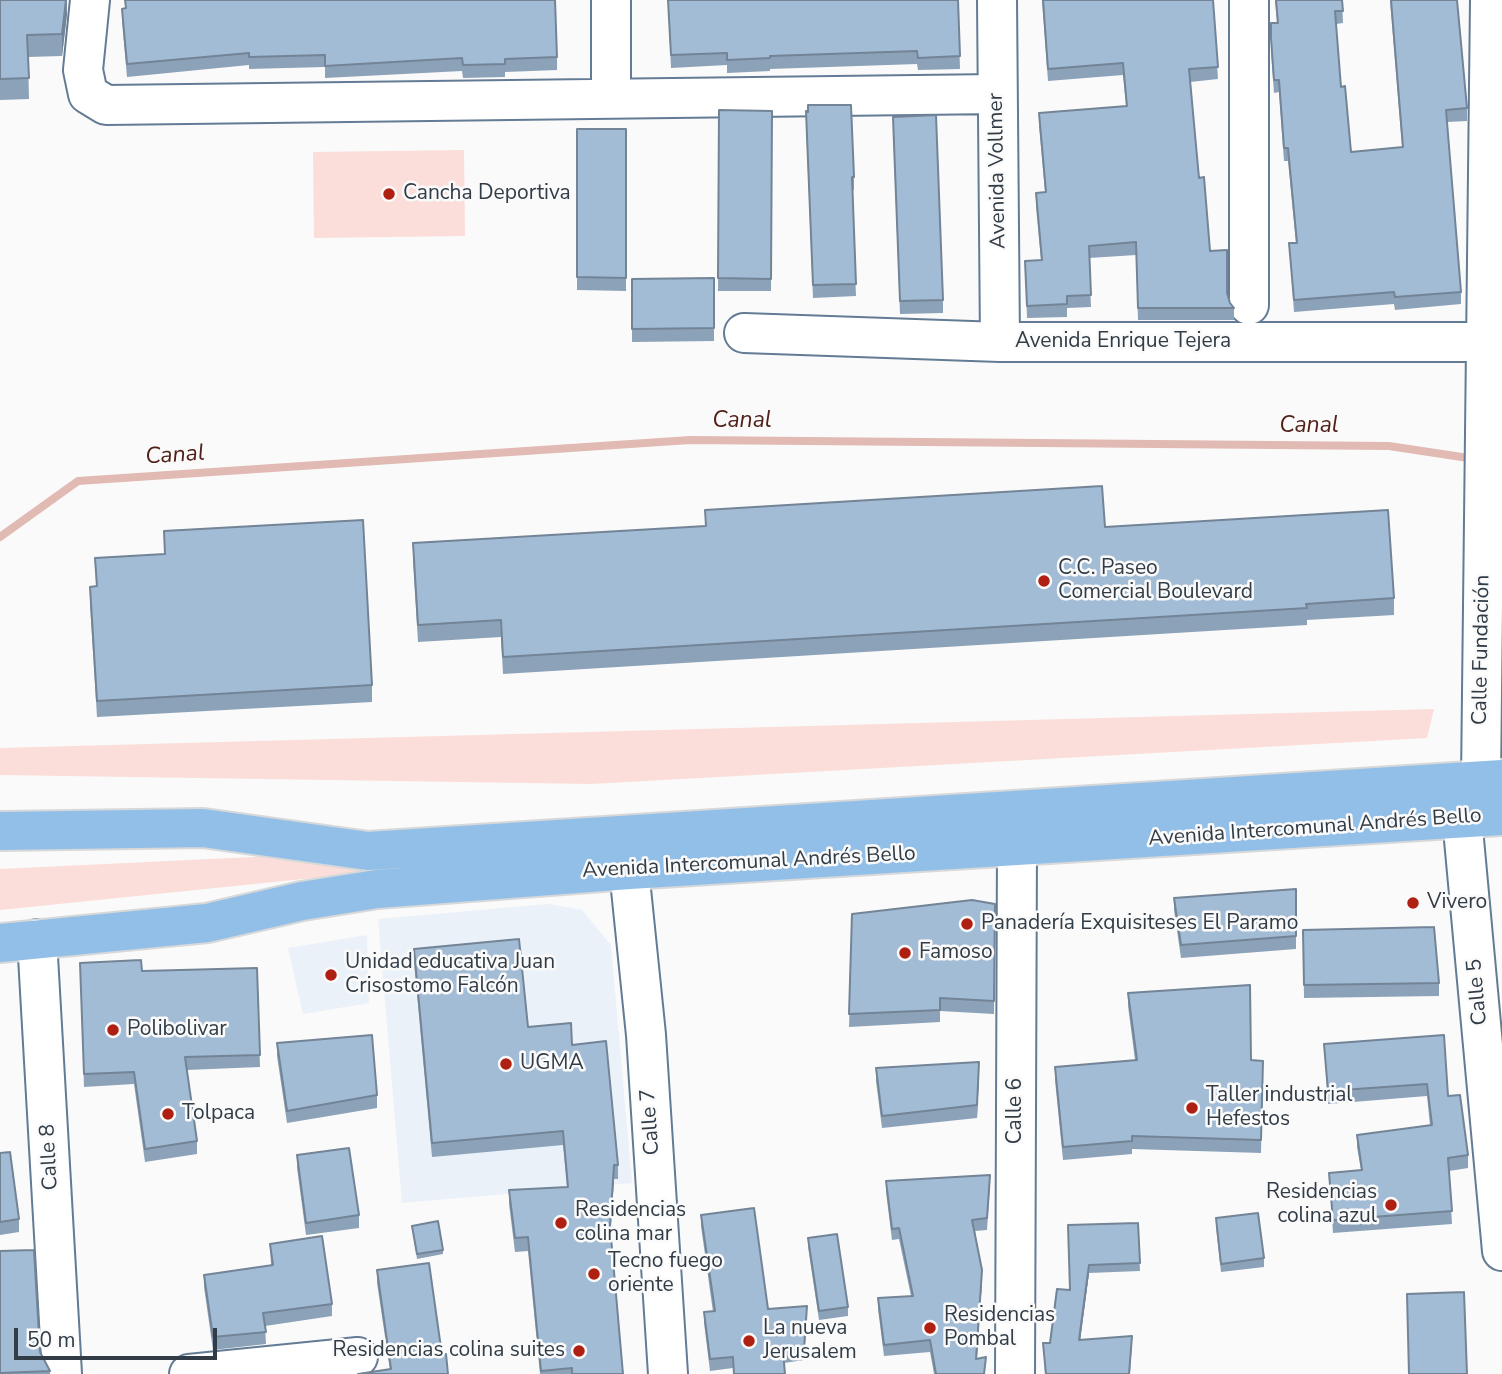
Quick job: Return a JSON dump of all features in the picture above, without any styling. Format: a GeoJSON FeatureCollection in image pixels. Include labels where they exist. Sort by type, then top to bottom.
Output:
{"type":"FeatureCollection","features":[{"type":"Feature","properties":{"kind":"main road","name":"Avenida Intercomunal Andrés Bello"},"geometry":{"type":"LineString","coordinates":[[0,831],[203,828],[368,851],[1491,780]]}},
{"type":"Feature","properties":{"kind":"main road","name":"Avenida Intercomunal Andrés Bello"},"geometry":{"type":"LineString","coordinates":[[18,941],[207,923],[302,901],[377,889],[629,870],[1502,816]]}},
{"type":"Feature","properties":{"kind":"street"},"geometry":{"type":"LineString","coordinates":[[90,0],[83,70],[88,94],[106,105],[997,94]]}},
{"type":"Feature","properties":{"kind":"street"},"geometry":{"type":"LineString","coordinates":[[611,0],[611,97]]}},
{"type":"Feature","properties":{"kind":"street","name":"Avenida Vollmer"},"geometry":{"type":"LineString","coordinates":[[997,0],[1000,342]]}},
{"type":"Feature","properties":{"kind":"street"},"geometry":{"type":"LineString","coordinates":[[1249,0],[1249,305]]}},
{"type":"Feature","properties":{"kind":"street"},"geometry":{"type":"LineString","coordinates":[[1489,0],[1494,342]]}},
{"type":"Feature","properties":{"kind":"street","name":"Avenida Enrique Tejera"},"geometry":{"type":"LineString","coordinates":[[744,333],[1000,342],[1494,342]]}},
{"type":"Feature","properties":{"kind":"street","name":"Calle Fundación"},"geometry":{"type":"LineString","coordinates":[[1491,780],[1484,520],[1485,401],[1494,342]]}},
{"type":"Feature","properties":{"kind":"street","name":"Calle 5"},"geometry":{"type":"LineString","coordinates":[[1462,818],[1497,1138],[1502,1251]]}},
{"type":"Feature","properties":{"kind":"street","name":"Calle 6"},"geometry":{"type":"LineString","coordinates":[[1014,1374],[1017,847]]}},
{"type":"Feature","properties":{"kind":"street","name":"Calle 7"},"geometry":{"type":"LineString","coordinates":[[629,870],[646,1035],[668,1374]]}},
{"type":"Feature","properties":{"kind":"street","name":"Calle 8"},"geometry":{"type":"LineString","coordinates":[[18,941],[62,1374]]}},
{"type":"Feature","properties":{"kind":"street"},"geometry":{"type":"LineString","coordinates":[[189,1374],[358,1357]]}},
{"type":"Feature","properties":{"kind":"shaded area","name":"Cancha Deportiva"},"geometry":{"type":"Polygon","coordinates":[[[464,150],[465,236],[314,238],[313,152],[464,150]]]}},
{"type":"Feature","properties":{"kind":"shaded area"},"geometry":{"type":"Polygon","coordinates":[[[1434,709],[1427,738],[591,784],[0,775],[0,748],[1434,709]]]}},
{"type":"Feature","properties":{"kind":"shaded area"},"geometry":{"type":"Polygon","coordinates":[[[295,855],[372,872],[0,910],[0,869],[295,855]]]}},
{"type":"Feature","properties":{"kind":"shaded area","name":"UGMA"},"geometry":{"type":"Polygon","coordinates":[[[548,904],[582,910],[611,945],[632,1183],[402,1203],[378,919],[548,904]]]}},
{"type":"Feature","properties":{"kind":"shaded area","name":"Unidad educativa Juan Crisostomo Falcón"},"geometry":{"type":"Polygon","coordinates":[[[367,935],[369,1003],[303,1014],[288,948],[367,935]]]}},
{"type":"Feature","properties":{"kind":"building"},"geometry":{"type":"Polygon","coordinates":[[[0,0],[66,0],[62,34],[27,35],[29,78],[0,79],[0,0]]]}},
{"type":"Feature","properties":{"kind":"building"},"geometry":{"type":"Polygon","coordinates":[[[125,0],[555,0],[557,57],[505,59],[505,64],[463,65],[462,58],[325,66],[325,55],[249,57],[249,53],[127,64],[122,9],[126,8],[125,0]]]}},
{"type":"Feature","properties":{"kind":"building"},"geometry":{"type":"Polygon","coordinates":[[[668,0],[958,0],[960,56],[918,58],[917,51],[727,60],[727,53],[671,55],[668,0]]]}},
{"type":"Feature","properties":{"kind":"building"},"geometry":{"type":"Polygon","coordinates":[[[1043,0],[1213,0],[1218,67],[1189,69],[1199,178],[1204,177],[1210,251],[1227,250],[1227,293],[1234,308],[1138,308],[1136,242],[1089,246],[1091,295],[1067,296],[1067,304],[1027,306],[1025,261],[1042,260],[1036,193],[1046,192],[1039,113],[1127,106],[1123,63],[1048,69],[1043,0]]]}},
{"type":"Feature","properties":{"kind":"building"},"geometry":{"type":"Polygon","coordinates":[[[1276,0],[1342,0],[1343,11],[1335,11],[1341,87],[1345,86],[1351,152],[1403,147],[1391,0],[1457,0],[1467,108],[1446,110],[1461,292],[1395,297],[1394,292],[1294,300],[1289,243],[1297,243],[1288,148],[1284,148],[1279,80],[1274,80],[1271,38],[1271,23],[1278,23],[1276,0]]]}},
{"type":"Feature","properties":{"kind":"building"},"geometry":{"type":"Polygon","coordinates":[[[808,105],[851,105],[856,284],[813,285],[806,111],[808,112],[808,105]]]}},
{"type":"Feature","properties":{"kind":"building"},"geometry":{"type":"Polygon","coordinates":[[[719,110],[772,111],[771,279],[718,278],[719,110]]]}},
{"type":"Feature","properties":{"kind":"building"},"geometry":{"type":"Polygon","coordinates":[[[936,115],[943,300],[900,301],[893,117],[936,115]]]}},
{"type":"Feature","properties":{"kind":"building"},"geometry":{"type":"Polygon","coordinates":[[[577,129],[626,129],[626,278],[577,277],[577,129]]]}},
{"type":"Feature","properties":{"kind":"building"},"geometry":{"type":"Polygon","coordinates":[[[714,278],[714,328],[632,329],[632,279],[714,278]]]}},
{"type":"Feature","properties":{"kind":"building"},"geometry":{"type":"Polygon","coordinates":[[[1102,486],[1105,527],[1388,510],[1394,598],[1306,604],[1307,608],[503,657],[501,620],[418,625],[413,543],[706,526],[705,510],[1102,486]]]}},
{"type":"Feature","properties":{"kind":"building"},"geometry":{"type":"Polygon","coordinates":[[[363,520],[372,685],[97,701],[90,587],[97,586],[95,558],[165,554],[164,531],[363,520]]]}},
{"type":"Feature","properties":{"kind":"building"},"geometry":{"type":"Polygon","coordinates":[[[1296,889],[1296,936],[1181,945],[1174,898],[1296,889]]]}},
{"type":"Feature","properties":{"kind":"building"},"geometry":{"type":"Polygon","coordinates":[[[972,900],[995,904],[994,1001],[940,998],[940,1010],[849,1014],[852,914],[972,900]]]}},
{"type":"Feature","properties":{"kind":"building"},"geometry":{"type":"Polygon","coordinates":[[[1434,927],[1439,983],[1304,985],[1303,930],[1434,927]]]}},
{"type":"Feature","properties":{"kind":"building"},"geometry":{"type":"Polygon","coordinates":[[[519,939],[528,1027],[571,1023],[572,1045],[606,1041],[618,1165],[614,1165],[610,1226],[623,1374],[572,1374],[572,1368],[541,1371],[528,1237],[515,1238],[509,1190],[568,1187],[563,1131],[432,1143],[414,949],[519,939]]]}},
{"type":"Feature","properties":{"kind":"building"},"geometry":{"type":"Polygon","coordinates":[[[141,960],[142,971],[257,968],[260,1055],[185,1057],[197,1141],[145,1149],[134,1072],[84,1074],[80,963],[141,960]]]}},
{"type":"Feature","properties":{"kind":"building"},"geometry":{"type":"Polygon","coordinates":[[[1250,985],[1251,1060],[1263,1061],[1261,1140],[1132,1136],[1132,1141],[1063,1147],[1055,1067],[1137,1060],[1128,993],[1250,985]]]}},
{"type":"Feature","properties":{"kind":"building"},"geometry":{"type":"Polygon","coordinates":[[[372,1035],[377,1095],[287,1111],[277,1043],[372,1035]]]}},
{"type":"Feature","properties":{"kind":"building"},"geometry":{"type":"Polygon","coordinates":[[[1444,1035],[1448,1096],[1460,1095],[1468,1155],[1448,1158],[1452,1211],[1333,1220],[1329,1173],[1362,1170],[1357,1135],[1432,1125],[1427,1084],[1328,1091],[1324,1044],[1444,1035]]]}},
{"type":"Feature","properties":{"kind":"building"},"geometry":{"type":"Polygon","coordinates":[[[979,1062],[977,1105],[882,1116],[876,1068],[979,1062]]]}},
{"type":"Feature","properties":{"kind":"building"},"geometry":{"type":"Polygon","coordinates":[[[349,1148],[359,1215],[306,1223],[297,1155],[349,1148]]]}},
{"type":"Feature","properties":{"kind":"building"},"geometry":{"type":"Polygon","coordinates":[[[10,1152],[19,1219],[0,1222],[0,1153],[10,1152]]]}},
{"type":"Feature","properties":{"kind":"building"},"geometry":{"type":"Polygon","coordinates":[[[990,1175],[987,1218],[972,1220],[982,1270],[976,1359],[986,1357],[984,1374],[936,1374],[930,1340],[884,1345],[878,1298],[913,1296],[899,1228],[892,1229],[886,1181],[990,1175]]]}},
{"type":"Feature","properties":{"kind":"building"},"geometry":{"type":"Polygon","coordinates":[[[754,1208],[768,1309],[807,1306],[804,1349],[783,1351],[785,1374],[734,1374],[733,1357],[710,1359],[704,1312],[715,1311],[701,1215],[754,1208]]]}},
{"type":"Feature","properties":{"kind":"building"},"geometry":{"type":"Polygon","coordinates":[[[1258,1213],[1264,1258],[1221,1264],[1216,1218],[1258,1213]]]}},
{"type":"Feature","properties":{"kind":"building"},"geometry":{"type":"Polygon","coordinates":[[[438,1221],[443,1250],[417,1254],[412,1226],[438,1221]]]}},
{"type":"Feature","properties":{"kind":"building"},"geometry":{"type":"Polygon","coordinates":[[[1138,1223],[1140,1263],[1089,1265],[1079,1340],[1132,1336],[1129,1374],[1046,1374],[1043,1343],[1050,1343],[1057,1289],[1070,1290],[1068,1225],[1138,1223]]]}},
{"type":"Feature","properties":{"kind":"building"},"geometry":{"type":"Polygon","coordinates":[[[837,1234],[848,1307],[819,1311],[808,1238],[837,1234]]]}},
{"type":"Feature","properties":{"kind":"building"},"geometry":{"type":"Polygon","coordinates":[[[322,1236],[332,1304],[263,1313],[266,1332],[213,1337],[204,1275],[273,1265],[270,1244],[322,1236]]]}},
{"type":"Feature","properties":{"kind":"building"},"geometry":{"type":"Polygon","coordinates":[[[34,1250],[40,1352],[50,1371],[0,1373],[0,1251],[34,1250]]]}},
{"type":"Feature","properties":{"kind":"building"},"geometry":{"type":"Polygon","coordinates":[[[429,1263],[442,1355],[446,1354],[448,1374],[358,1374],[391,1369],[377,1270],[429,1263]]]}},
{"type":"Feature","properties":{"kind":"building"},"geometry":{"type":"Polygon","coordinates":[[[1464,1292],[1467,1374],[1409,1374],[1407,1294],[1464,1292]]]}},
{"type":"Feature","properties":{"kind":"waterway","name":"Canal"},"geometry":{"type":"LineString","coordinates":[[0,537],[78,481],[690,440],[1389,446],[1475,459]]}},
{"type":"Feature","properties":{"kind":"place","name":"Cancha Deportiva"},"geometry":{"type":"Point","coordinates":[389,194]}},
{"type":"Feature","properties":{"kind":"place","name":"C.C. Paseo Comercial Boulevard"},"geometry":{"type":"Point","coordinates":[1044,581]}},
{"type":"Feature","properties":{"kind":"place","name":"Vivero"},"geometry":{"type":"Point","coordinates":[1413,903]}},
{"type":"Feature","properties":{"kind":"place","name":"Panadería Exquisiteses El Paramo"},"geometry":{"type":"Point","coordinates":[967,924]}},
{"type":"Feature","properties":{"kind":"place","name":"Famoso"},"geometry":{"type":"Point","coordinates":[905,953]}},
{"type":"Feature","properties":{"kind":"place","name":"Unidad educativa Juan Crisostomo Falcón"},"geometry":{"type":"Point","coordinates":[331,975]}},
{"type":"Feature","properties":{"kind":"place","name":"Polibolivar"},"geometry":{"type":"Point","coordinates":[113,1030]}},
{"type":"Feature","properties":{"kind":"place","name":"UGMA"},"geometry":{"type":"Point","coordinates":[506,1064]}},
{"type":"Feature","properties":{"kind":"place","name":"Taller industrial Hefestos"},"geometry":{"type":"Point","coordinates":[1192,1108]}},
{"type":"Feature","properties":{"kind":"place","name":"Tolpaca"},"geometry":{"type":"Point","coordinates":[168,1114]}},
{"type":"Feature","properties":{"kind":"place","name":"Residencias colina azul"},"geometry":{"type":"Point","coordinates":[1391,1205]}},
{"type":"Feature","properties":{"kind":"place","name":"Residencias colina mar"},"geometry":{"type":"Point","coordinates":[561,1223]}},
{"type":"Feature","properties":{"kind":"place","name":"Tecno fuego oriente"},"geometry":{"type":"Point","coordinates":[594,1274]}},
{"type":"Feature","properties":{"kind":"place","name":"Residencias Pombal"},"geometry":{"type":"Point","coordinates":[930,1328]}},
{"type":"Feature","properties":{"kind":"place","name":"La nueva Jerusalem"},"geometry":{"type":"Point","coordinates":[749,1341]}},
{"type":"Feature","properties":{"kind":"place","name":"Residencias colina suites"},"geometry":{"type":"Point","coordinates":[579,1351]}}]}
